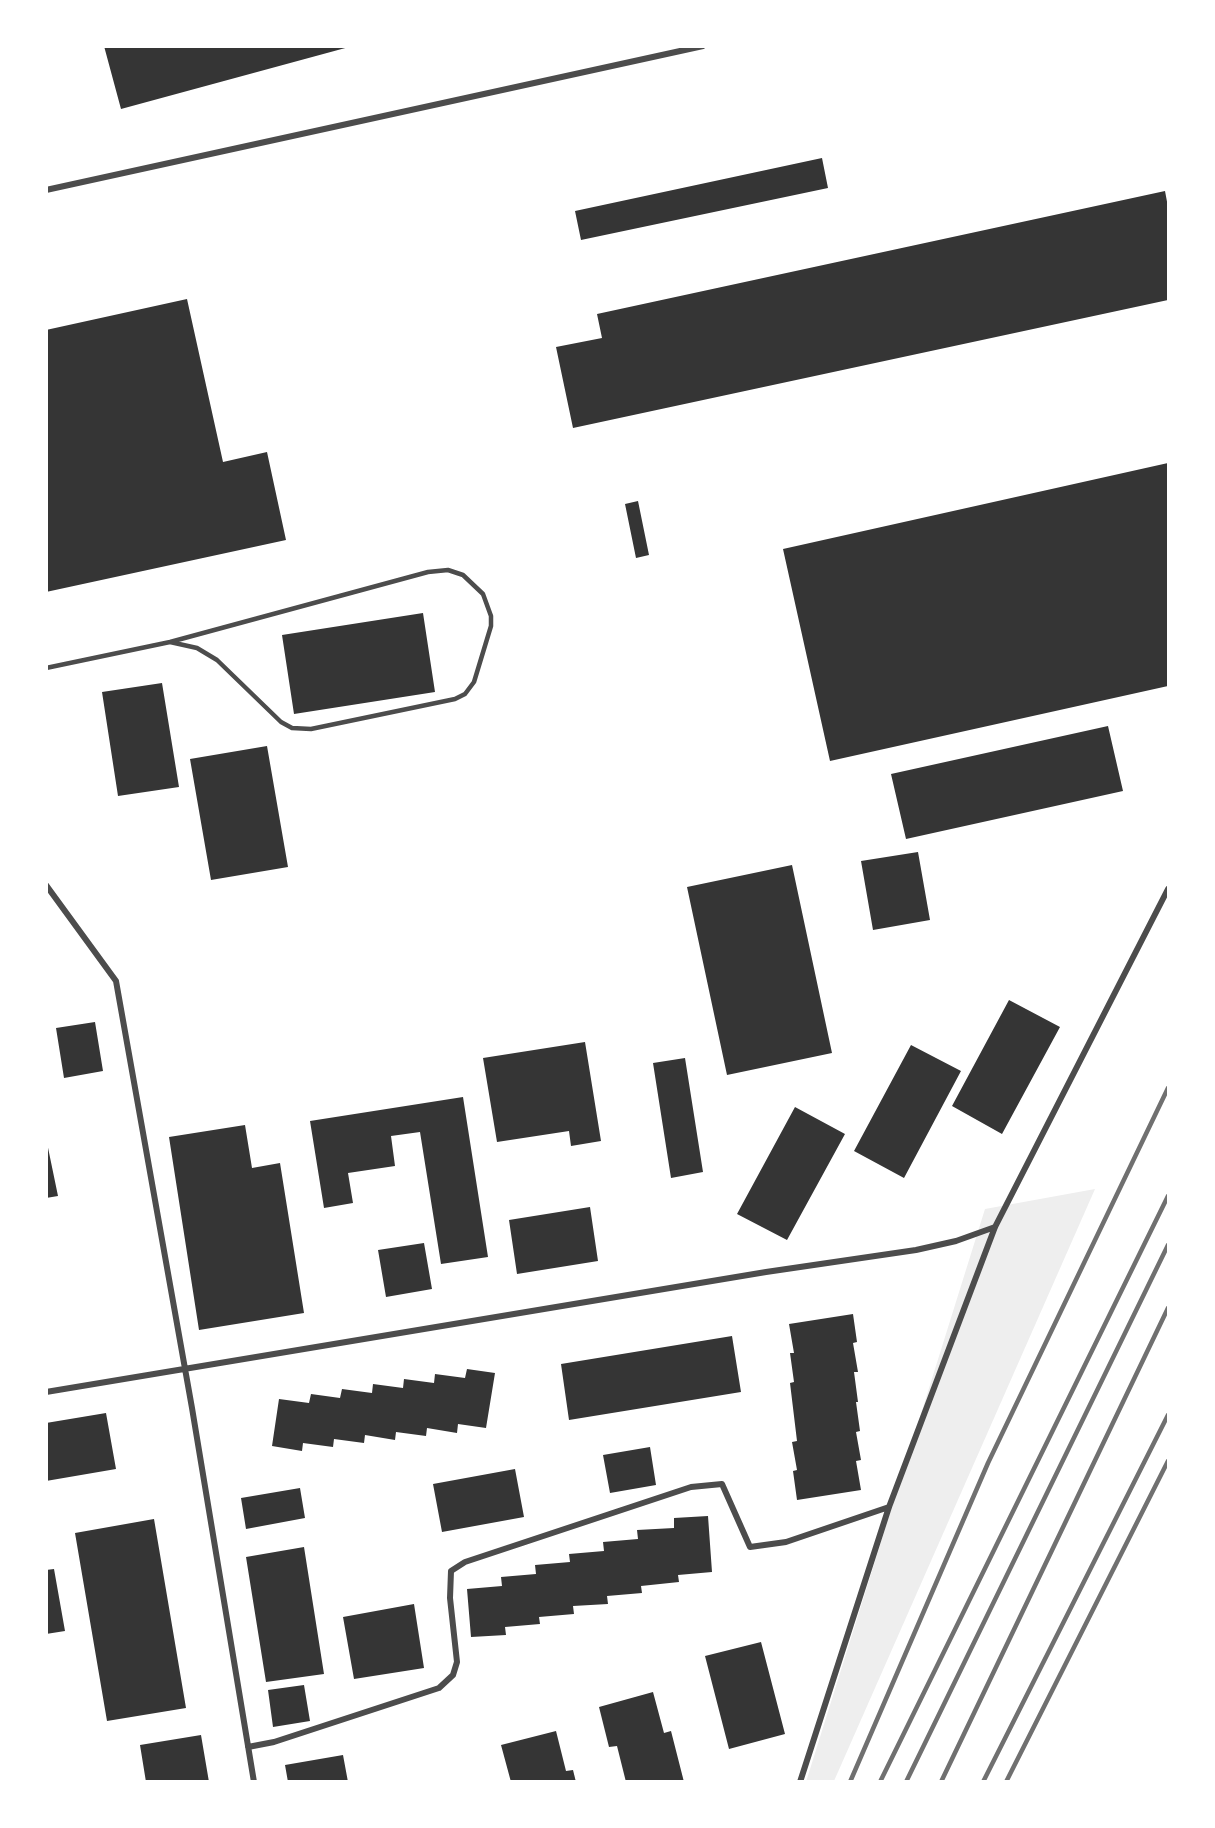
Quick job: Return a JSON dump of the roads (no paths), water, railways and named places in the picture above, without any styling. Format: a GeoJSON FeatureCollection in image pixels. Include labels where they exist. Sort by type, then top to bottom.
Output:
{"type":"FeatureCollection","features":[{"type":"Feature","properties":{"kind":"street"},"geometry":{"type":"LineString","coordinates":[[46,190],[703,46]]}},
{"type":"Feature","properties":{"kind":"street"},"geometry":{"type":"LineString","coordinates":[[46,885],[116,981],[185,1369],[254,1782]]}},
{"type":"Feature","properties":{"kind":"street"},"geometry":{"type":"LineString","coordinates":[[800,1782],[889,1508],[995,1227],[1168,889]]}},
{"type":"Feature","properties":{"kind":"street"},"geometry":{"type":"LineString","coordinates":[[46,1392],[732,1277],[916,1250],[995,1227]]}},
{"type":"Feature","properties":{"kind":"street"},"geometry":{"type":"LineString","coordinates":[[248,1747],[296,1735],[439,1688],[453,1675],[457,1662],[450,1598],[451,1571],[465,1562],[691,1487],[722,1484],[750,1547],[786,1542],[889,1508]]}},
{"type":"Feature","properties":{"kind":"lane"},"geometry":{"type":"LineString","coordinates":[[46,668],[170,642],[428,572],[448,570],[463,575],[483,594],[491,616],[491,626],[474,682],[465,694],[455,699],[311,729],[292,728],[281,722],[217,660],[197,648],[170,642]]}},
{"type":"Feature","properties":{"kind":"railway"},"geometry":{"type":"LineString","coordinates":[[850,1782],[988,1463],[1168,1088]]}},
{"type":"Feature","properties":{"kind":"railway"},"geometry":{"type":"LineString","coordinates":[[880,1782],[1168,1196]]}},
{"type":"Feature","properties":{"kind":"railway"},"geometry":{"type":"LineString","coordinates":[[906,1782],[1168,1245]]}},
{"type":"Feature","properties":{"kind":"railway"},"geometry":{"type":"LineString","coordinates":[[941,1782],[1168,1308]]}},
{"type":"Feature","properties":{"kind":"railway"},"geometry":{"type":"LineString","coordinates":[[983,1782],[1168,1415]]}},
{"type":"Feature","properties":{"kind":"railway"},"geometry":{"type":"LineString","coordinates":[[1006,1782],[1168,1461]]}}]}
